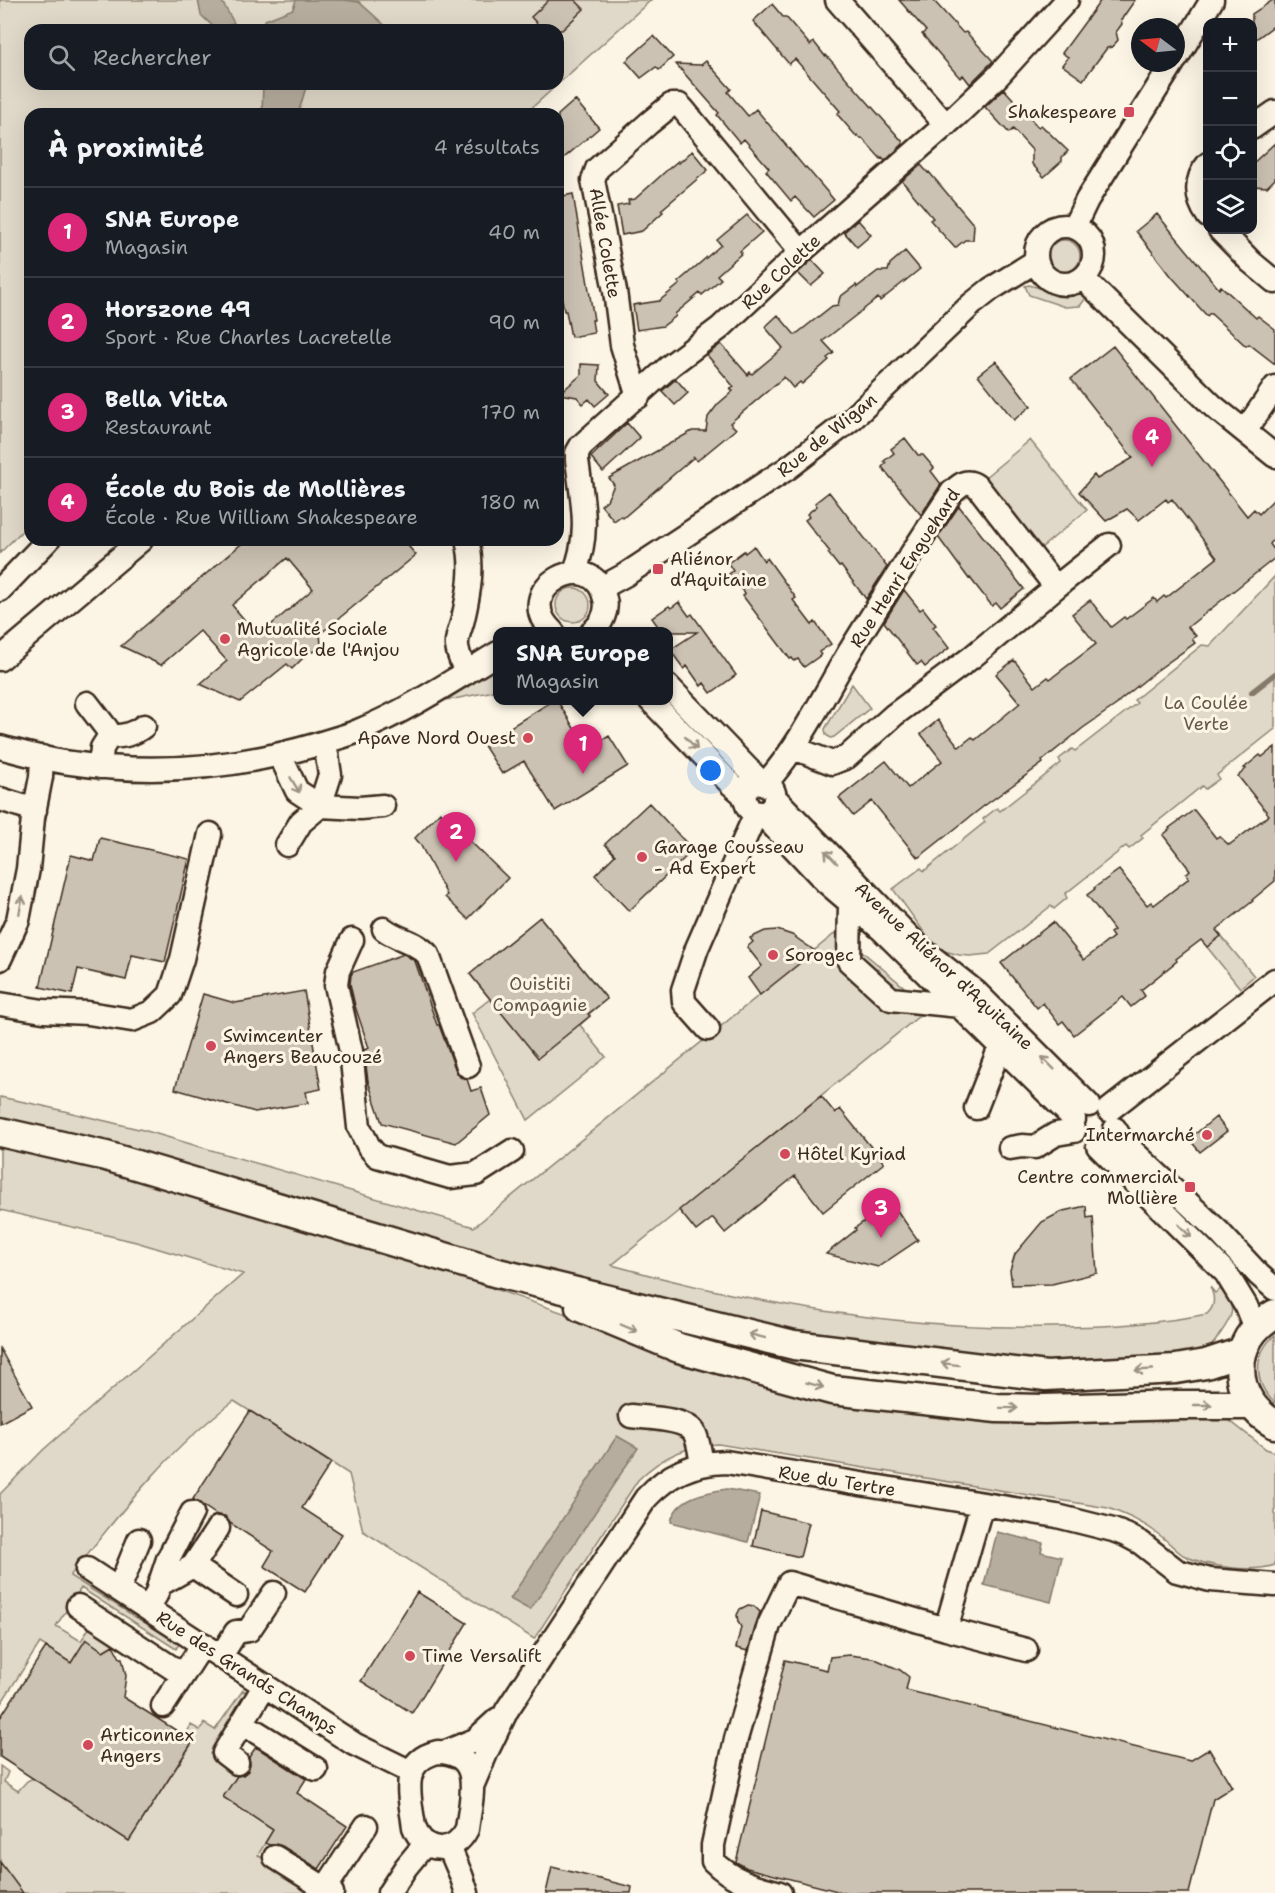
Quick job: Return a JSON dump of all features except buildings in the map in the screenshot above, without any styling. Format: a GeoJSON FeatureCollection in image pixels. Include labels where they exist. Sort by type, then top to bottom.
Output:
{"type":"FeatureCollection","features":[{"type":"Feature","properties":{"kind":"main road"},"geometry":{"type":"LineString","coordinates":[[0,1132],[106,1156],[498,1273],[794,1344],[1046,1376],[1176,1369],[1206,1364],[1258,1332]]}},
{"type":"Feature","properties":{"kind":"main road"},"geometry":{"type":"LineString","coordinates":[[498,1273],[679,1348],[832,1390],[997,1408],[1252,1405]]}},
{"type":"Feature","properties":{"kind":"main road"},"geometry":{"type":"LineString","coordinates":[[1258,1332],[1240,1366],[1241,1380],[1252,1405],[1264,1418],[1275,1424]]}},
{"type":"Feature","properties":{"kind":"street"},"geometry":{"type":"LineString","coordinates":[[837,0],[945,125]]}},
{"type":"Feature","properties":{"kind":"street","name":"Rue Colette"},"geometry":{"type":"LineString","coordinates":[[574,573],[580,558],[585,525],[577,453],[589,438],[638,397],[671,365],[720,328],[801,252],[945,125],[997,77],[1067,0]]}},
{"type":"Feature","properties":{"kind":"street"},"geometry":{"type":"LineString","coordinates":[[1185,44],[1212,0]]}},
{"type":"Feature","properties":{"kind":"street"},"geometry":{"type":"LineString","coordinates":[[1074,227],[1087,200],[1167,72]]}},
{"type":"Feature","properties":{"kind":"street","name":"Allée Colette"},"geometry":{"type":"LineString","coordinates":[[638,397],[622,345],[615,291],[594,180],[597,169],[671,105],[679,105],[801,252]]}},
{"type":"Feature","properties":{"kind":"street"},"geometry":{"type":"LineString","coordinates":[[1256,126],[1275,112]]}},
{"type":"Feature","properties":{"kind":"street"},"geometry":{"type":"LineString","coordinates":[[1203,170],[1197,185],[1198,200],[1203,208]]}},
{"type":"Feature","properties":{"kind":"street"},"geometry":{"type":"LineString","coordinates":[[1074,227],[1090,240],[1093,260],[1090,270],[1083,278],[1072,283],[1060,284],[1041,272],[1036,261],[1036,251],[1045,233],[1053,228],[1074,227]]}},
{"type":"Feature","properties":{"kind":"street"},"geometry":{"type":"LineString","coordinates":[[1224,234],[1251,262],[1275,282]]}},
{"type":"Feature","properties":{"kind":"street","name":"Rue de Wigan"},"geometry":{"type":"LineString","coordinates":[[601,588],[626,575],[788,468],[853,418],[972,304],[991,289],[1036,261]]}},
{"type":"Feature","properties":{"kind":"street"},"geometry":{"type":"LineString","coordinates":[[1083,278],[1213,406],[1275,456]]}},
{"type":"Feature","properties":{"kind":"street"},"geometry":{"type":"LineString","coordinates":[[1243,429],[1275,387]]}},
{"type":"Feature","properties":{"kind":"street","name":"Rue Henri Enguehard"},"geometry":{"type":"LineString","coordinates":[[761,798],[794,748],[902,567],[952,492],[960,484],[974,483],[978,487],[1056,587]]}},
{"type":"Feature","properties":{"kind":"street"},"geometry":{"type":"LineString","coordinates":[[794,748],[832,763],[847,757],[894,716],[972,657],[1108,545]]}},
{"type":"Feature","properties":{"kind":"street"},"geometry":{"type":"LineString","coordinates":[[0,590],[42,546]]}},
{"type":"Feature","properties":{"kind":"street"},"geometry":{"type":"LineString","coordinates":[[0,659],[134,546]]}},
{"type":"Feature","properties":{"kind":"street"},"geometry":{"type":"LineString","coordinates":[[466,673],[457,646],[471,574],[469,546]]}},
{"type":"Feature","properties":{"kind":"street"},"geometry":{"type":"LineString","coordinates":[[541,627],[540,604],[544,590],[556,577],[574,573],[591,578],[601,588],[606,604],[604,627]]}},
{"type":"Feature","properties":{"kind":"street"},"geometry":{"type":"LineString","coordinates":[[0,747],[70,763],[132,769],[169,769],[245,762],[280,755],[357,732],[415,704],[493,656]]}},
{"type":"Feature","properties":{"kind":"street","name":"Avenue Aliénor d'Aquitaine"},"geometry":{"type":"LineString","coordinates":[[673,691],[761,798],[918,946],[976,993],[1092,1119]]}},
{"type":"Feature","properties":{"kind":"street"},"geometry":{"type":"LineString","coordinates":[[87,704],[107,729],[109,737],[102,748],[100,766]]}},
{"type":"Feature","properties":{"kind":"street","name":"Avenue Aliénor d'Aquitaine"},"geometry":{"type":"LineString","coordinates":[[655,705],[731,784],[761,798],[785,839],[826,882],[882,930],[1000,1047],[1123,1142],[1218,1231],[1275,1289]]}},
{"type":"Feature","properties":{"kind":"street"},"geometry":{"type":"LineString","coordinates":[[109,737],[125,736],[144,726]]}},
{"type":"Feature","properties":{"kind":"street"},"geometry":{"type":"LineString","coordinates":[[286,845],[301,822],[320,806],[330,775],[325,742]]}},
{"type":"Feature","properties":{"kind":"street"},"geometry":{"type":"LineString","coordinates":[[280,755],[297,791],[320,806],[360,808],[383,806]]}},
{"type":"Feature","properties":{"kind":"street"},"geometry":{"type":"LineString","coordinates":[[0,959],[18,920],[28,869],[42,757]]}},
{"type":"Feature","properties":{"kind":"street"},"geometry":{"type":"LineString","coordinates":[[708,1029],[684,1002],[682,990],[697,948],[761,798]]}},
{"type":"Feature","properties":{"kind":"street"},"geometry":{"type":"LineString","coordinates":[[0,799],[34,810]]}},
{"type":"Feature","properties":{"kind":"street"},"geometry":{"type":"LineString","coordinates":[[0,1004],[132,1020],[152,1012],[170,995],[182,959],[210,834]]}},
{"type":"Feature","properties":{"kind":"street"},"geometry":{"type":"LineString","coordinates":[[739,852],[758,840],[785,839]]}},
{"type":"Feature","properties":{"kind":"street"},"geometry":{"type":"LineString","coordinates":[[850,903],[849,962],[891,999],[960,1006]]}},
{"type":"Feature","properties":{"kind":"street"},"geometry":{"type":"LineString","coordinates":[[384,929],[394,936],[417,945],[428,955],[468,1066]]}},
{"type":"Feature","properties":{"kind":"street"},"geometry":{"type":"LineString","coordinates":[[352,940],[338,971],[336,985],[351,1051],[359,1127],[369,1147],[377,1156],[450,1177],[476,1174],[512,1151]]}},
{"type":"Feature","properties":{"kind":"street"},"geometry":{"type":"LineString","coordinates":[[1010,1148],[1035,1147],[1056,1134],[1092,1119],[1275,980]]}},
{"type":"Feature","properties":{"kind":"street"},"geometry":{"type":"LineString","coordinates":[[976,1108],[1000,1047]]}},
{"type":"Feature","properties":{"kind":"street"},"geometry":{"type":"LineString","coordinates":[[1092,1119],[1109,1140],[1098,1146],[1226,1273],[1258,1332]]}},
{"type":"Feature","properties":{"kind":"street"},"geometry":{"type":"LineString","coordinates":[[631,1416],[687,1425],[696,1437],[702,1464]]}},
{"type":"Feature","properties":{"kind":"street","name":"Rue du Tertre"},"geometry":{"type":"LineString","coordinates":[[473,1784],[507,1710],[646,1498],[675,1474],[702,1464],[726,1462],[1057,1516],[1113,1530],[1141,1543],[1177,1571],[1210,1580],[1275,1585]]}},
{"type":"Feature","properties":{"kind":"street"},"geometry":{"type":"LineString","coordinates":[[946,1629],[982,1504]]}},
{"type":"Feature","properties":{"kind":"street"},"geometry":{"type":"LineString","coordinates":[[148,1608],[156,1595],[168,1559],[192,1513]]}},
{"type":"Feature","properties":{"kind":"street"},"geometry":{"type":"LineString","coordinates":[[159,1585],[193,1566],[218,1528]]}},
{"type":"Feature","properties":{"kind":"street"},"geometry":{"type":"LineString","coordinates":[[119,1588],[139,1540]]}},
{"type":"Feature","properties":{"kind":"street"},"geometry":{"type":"LineString","coordinates":[[193,1566],[236,1594]]}},
{"type":"Feature","properties":{"kind":"street","name":"Rue des Grands Champs"},"geometry":{"type":"LineString","coordinates":[[87,1569],[354,1744],[411,1772]]}},
{"type":"Feature","properties":{"kind":"street"},"geometry":{"type":"LineString","coordinates":[[780,1893],[749,1885],[724,1872],[713,1861],[712,1845],[736,1739],[770,1625],[789,1583],[1026,1650]]}},
{"type":"Feature","properties":{"kind":"street"},"geometry":{"type":"LineString","coordinates":[[163,1706],[183,1675],[236,1632],[249,1630],[274,1593]]}},
{"type":"Feature","properties":{"kind":"street"},"geometry":{"type":"LineString","coordinates":[[78,1606],[183,1675]]}},
{"type":"Feature","properties":{"kind":"street"},"geometry":{"type":"LineString","coordinates":[[237,1763],[224,1753],[265,1685]]}},
{"type":"Feature","properties":{"kind":"street","name":"Rue du Tertre"},"geometry":{"type":"LineString","coordinates":[[446,1752],[475,1740],[507,1710]]}},
{"type":"Feature","properties":{"kind":"street"},"geometry":{"type":"LineString","coordinates":[[242,1723],[316,1769]]}},
{"type":"Feature","properties":{"kind":"street"},"geometry":{"type":"LineString","coordinates":[[446,1752],[465,1763],[470,1769],[473,1784],[467,1829],[460,1840],[449,1847],[438,1848],[425,1844],[416,1834],[409,1786],[411,1772],[422,1758],[430,1754],[446,1752]]}},
{"type":"Feature","properties":{"kind":"street"},"geometry":{"type":"LineString","coordinates":[[275,1857],[329,1891],[366,1826]]}},
{"type":"Feature","properties":{"kind":"street"},"geometry":{"type":"LineString","coordinates":[[389,1893],[425,1844]]}},
{"type":"Feature","properties":{"kind":"street"},"geometry":{"type":"LineString","coordinates":[[449,1847],[467,1893]]}},
{"type":"Feature","properties":{"kind":"green space"},"geometry":{"type":"Polygon","coordinates":[[[0,0],[651,0],[564,79],[564,24],[24,24],[24,90],[552,90],[532,108],[24,108],[24,529],[0,553],[0,0]]]}},
{"type":"Feature","properties":{"kind":"green space"},"geometry":{"type":"Polygon","coordinates":[[[1064,240],[1075,245],[1080,256],[1075,267],[1064,272],[1053,267],[1048,256],[1053,245],[1064,240]]]}},
{"type":"Feature","properties":{"kind":"green space"},"geometry":{"type":"Polygon","coordinates":[[[1029,285],[1058,293],[1081,294],[1086,298],[1080,306],[1065,307],[1029,295],[1025,286],[1029,285]]]}},
{"type":"Feature","properties":{"kind":"green space"},"geometry":{"type":"Polygon","coordinates":[[[1030,440],[1087,510],[1041,548],[984,478],[1030,440]]]}},
{"type":"Feature","properties":{"kind":"green space","name":"La Coulée Verte"},"geometry":{"type":"Polygon","coordinates":[[[1275,576],[1275,729],[1217,775],[1219,779],[1205,789],[1202,786],[1141,835],[1143,838],[1129,849],[1126,846],[1065,894],[1067,898],[1054,909],[1051,906],[989,954],[959,955],[934,946],[893,889],[921,868],[924,871],[985,822],[983,819],[997,808],[1000,811],[1061,763],[1059,759],[1072,749],[1075,751],[1137,703],[1134,700],[1202,645],[1210,646],[1275,576]]]}},
{"type":"Feature","properties":{"kind":"green space"},"geometry":{"type":"Polygon","coordinates":[[[573,588],[585,593],[590,605],[585,617],[573,622],[561,617],[556,605],[561,593],[573,588]]]}},
{"type":"Feature","properties":{"kind":"green space"},"geometry":{"type":"Polygon","coordinates":[[[493,666],[493,690],[449,700],[446,695],[493,666]]]}},
{"type":"Feature","properties":{"kind":"green space"},"geometry":{"type":"Polygon","coordinates":[[[852,684],[870,708],[831,738],[826,735],[825,729],[852,684]]]}},
{"type":"Feature","properties":{"kind":"green space","name":"Ouistiti Compagnie"},"geometry":{"type":"Polygon","coordinates":[[[540,917],[607,999],[580,1025],[606,1057],[528,1120],[472,1013],[490,999],[470,974],[540,917]]]}},
{"type":"Feature","properties":{"kind":"green space"},"geometry":{"type":"Polygon","coordinates":[[[838,931],[929,1008],[612,1265],[721,1292],[831,1312],[941,1324],[997,1327],[1111,1326],[1150,1323],[1207,1314],[1214,1301],[1210,1287],[1215,1293],[1220,1289],[1226,1295],[1232,1312],[1212,1345],[1196,1352],[1169,1354],[1169,1364],[1109,1366],[882,1352],[648,1302],[0,1119],[0,1097],[39,1105],[143,1130],[474,1227],[838,931]]]}},
{"type":"Feature","properties":{"kind":"green space"},"geometry":{"type":"Polygon","coordinates":[[[1221,936],[1254,976],[1240,988],[1207,947],[1221,936]]]}},
{"type":"Feature","properties":{"kind":"green space"},"geometry":{"type":"Polygon","coordinates":[[[0,1145],[93,1167],[385,1251],[699,1360],[750,1375],[1216,1416],[1230,1421],[1266,1449],[1275,1452],[1275,1565],[1241,1569],[1204,1563],[1183,1555],[1146,1526],[1108,1508],[718,1444],[706,1445],[685,1450],[665,1459],[638,1480],[534,1639],[363,1531],[349,1474],[234,1401],[188,1440],[146,1483],[70,1576],[179,1644],[176,1649],[81,1588],[56,1626],[81,1641],[89,1628],[113,1645],[103,1651],[86,1640],[71,1663],[40,1643],[0,1705],[0,1494],[43,1450],[243,1274],[136,1242],[0,1210],[0,1145]]]}},
{"type":"Feature","properties":{"kind":"green space"},"geometry":{"type":"Polygon","coordinates":[[[1275,1335],[1275,1403],[1263,1387],[1258,1369],[1263,1351],[1275,1335]]]}},
{"type":"Feature","properties":{"kind":"green space"},"geometry":{"type":"Polygon","coordinates":[[[243,1690],[248,1693],[210,1754],[239,1773],[224,1797],[273,1830],[258,1855],[317,1893],[23,1893],[0,1876],[0,1766],[8,1772],[4,1782],[18,1791],[33,1778],[129,1841],[193,1742],[185,1736],[191,1725],[200,1730],[204,1723],[215,1730],[243,1690]]]}},
{"type":"Feature","properties":{"kind":"shaded area"},"geometry":{"type":"Polygon","coordinates":[[[198,0],[221,0],[234,23],[211,24],[201,15],[198,0]]]}},
{"type":"Feature","properties":{"kind":"shaded area"},"geometry":{"type":"Polygon","coordinates":[[[296,0],[359,2],[383,24],[265,24],[265,20],[293,9],[296,0]]]}},
{"type":"Feature","properties":{"kind":"shaded area"},"geometry":{"type":"Polygon","coordinates":[[[263,90],[305,90],[300,108],[262,108],[263,90]]]}},
{"type":"Feature","properties":{"kind":"shaded area"},"geometry":{"type":"Polygon","coordinates":[[[617,1436],[638,1448],[530,1610],[510,1599],[617,1436]]]}},
{"type":"Feature","properties":{"kind":"shaded area"},"geometry":{"type":"Polygon","coordinates":[[[727,1489],[760,1495],[748,1542],[671,1522],[674,1514],[685,1501],[701,1494],[727,1489]]]}},
{"type":"Feature","properties":{"kind":"shaded area"},"geometry":{"type":"Polygon","coordinates":[[[997,1532],[1043,1543],[1041,1552],[1062,1557],[1051,1602],[984,1585],[997,1532]]]}},
{"type":"Feature","properties":{"kind":"waterway"},"geometry":{"type":"LineString","coordinates":[[1252,692],[1275,674]]}},
{"type":"Feature","properties":{"kind":"place","name":"Shakespeare"},"geometry":{"type":"Point","coordinates":[1129,112]}},
{"type":"Feature","properties":{"kind":"place","name":"École du Bois de Mollières"},"geometry":{"type":"Point","coordinates":[1152,467]}},
{"type":"Feature","properties":{"kind":"place","name":"Aliénor d’Aquitaine"},"geometry":{"type":"Point","coordinates":[658,569]}},
{"type":"Feature","properties":{"kind":"place","name":"Mutualité Sociale Agricole de l'Anjou"},"geometry":{"type":"Point","coordinates":[225,639]}},
{"type":"Feature","properties":{"kind":"place","name":"Apave Nord Ouest"},"geometry":{"type":"Point","coordinates":[528,738]}},
{"type":"Feature","properties":{"kind":"place","name":"SNA Europe"},"geometry":{"type":"Point","coordinates":[583,774]}},
{"type":"Feature","properties":{"kind":"place","name":"Garage Cousseau - Ad Expert"},"geometry":{"type":"Point","coordinates":[642,857]}},
{"type":"Feature","properties":{"kind":"place","name":"Horszone 49"},"geometry":{"type":"Point","coordinates":[456,862]}},
{"type":"Feature","properties":{"kind":"place","name":"Sorogec"},"geometry":{"type":"Point","coordinates":[773,955]}},
{"type":"Feature","properties":{"kind":"place","name":"Swimcenter Angers Beaucouzé"},"geometry":{"type":"Point","coordinates":[211,1046]}},
{"type":"Feature","properties":{"kind":"place","name":"Intermarché"},"geometry":{"type":"Point","coordinates":[1207,1135]}},
{"type":"Feature","properties":{"kind":"place","name":"Hôtel Kyriad"},"geometry":{"type":"Point","coordinates":[785,1154]}},
{"type":"Feature","properties":{"kind":"place","name":"Centre commercial Mollière"},"geometry":{"type":"Point","coordinates":[1190,1187]}},
{"type":"Feature","properties":{"kind":"place","name":"Bella Vitta"},"geometry":{"type":"Point","coordinates":[881,1238]}},
{"type":"Feature","properties":{"kind":"place","name":"Time Versalift"},"geometry":{"type":"Point","coordinates":[410,1656]}},
{"type":"Feature","properties":{"kind":"place","name":"Articonnex Angers"},"geometry":{"type":"Point","coordinates":[88,1745]}}]}
